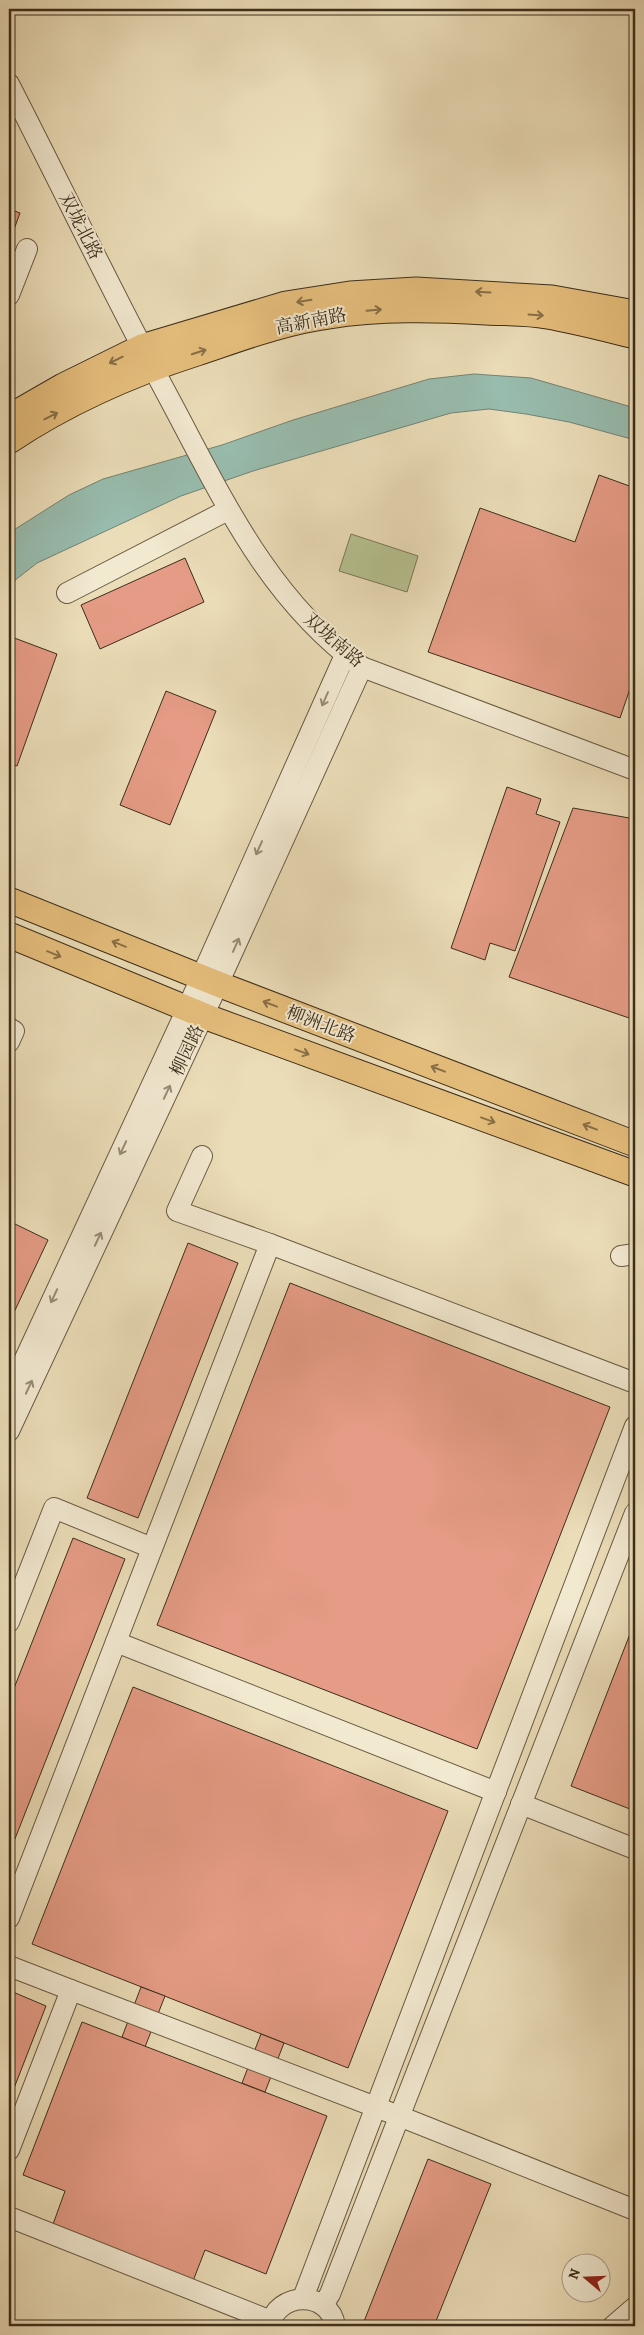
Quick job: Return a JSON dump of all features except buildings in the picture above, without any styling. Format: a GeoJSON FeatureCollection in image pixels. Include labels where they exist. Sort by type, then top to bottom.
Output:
{"type":"FeatureCollection","features":[{"type":"Feature","properties":{"kind":"main road","name":"高新南路"},"geometry":{"type":"LineString","coordinates":[[9,417],[63,386],[147,357],[286,304],[385,290],[463,292],[552,298],[635,313]]}},
{"type":"Feature","properties":{"kind":"main road","name":"高新南路"},"geometry":{"type":"LineString","coordinates":[[9,441],[28,428],[92,395],[147,357],[326,316],[379,310],[449,310],[545,315],[635,336]]}},
{"type":"Feature","properties":{"kind":"main road","name":"柳洲北路"},"geometry":{"type":"LineString","coordinates":[[9,900],[210,980],[635,1144]]}},
{"type":"Feature","properties":{"kind":"main road","name":"柳洲北路"},"geometry":{"type":"LineString","coordinates":[[11,940],[195,1012],[635,1174]]}},
{"type":"Feature","properties":{"kind":"street","name":"双垅北路"},"geometry":{"type":"LineString","coordinates":[[9,84],[16,116],[147,357]]}},
{"type":"Feature","properties":{"kind":"street"},"geometry":{"type":"LineString","coordinates":[[9,295],[27,249]]}},
{"type":"Feature","properties":{"kind":"street","name":"双垅南路"},"geometry":{"type":"LineString","coordinates":[[147,357],[252,550],[286,596],[345,655],[362,667],[635,770]]}},
{"type":"Feature","properties":{"kind":"street"},"geometry":{"type":"LineString","coordinates":[[67,593],[226,505]]}},
{"type":"Feature","properties":{"kind":"street","name":"柳园路"},"geometry":{"type":"LineString","coordinates":[[210,980],[345,655]]}},
{"type":"Feature","properties":{"kind":"street","name":"柳园路"},"geometry":{"type":"LineString","coordinates":[[9,1393],[362,667]]}},
{"type":"Feature","properties":{"kind":"street","name":"柳园路"},"geometry":{"type":"LineString","coordinates":[[9,1431],[195,1012]]}},
{"type":"Feature","properties":{"kind":"street"},"geometry":{"type":"LineString","coordinates":[[9,1028],[14,1031],[9,1042]]}},
{"type":"Feature","properties":{"kind":"street"},"geometry":{"type":"LineString","coordinates":[[202,1156],[176,1211],[270,1244],[635,1383]]}},
{"type":"Feature","properties":{"kind":"street"},"geometry":{"type":"LineString","coordinates":[[9,1918],[13,1891],[116,1642],[270,1244]]}},
{"type":"Feature","properties":{"kind":"street"},"geometry":{"type":"LineString","coordinates":[[303,2298],[635,1426]]}},
{"type":"Feature","properties":{"kind":"street"},"geometry":{"type":"LineString","coordinates":[[9,1622],[54,1508],[152,1548]]}},
{"type":"Feature","properties":{"kind":"street"},"geometry":{"type":"LineString","coordinates":[[323,2305],[330,2294],[635,1513]]}},
{"type":"Feature","properties":{"kind":"street"},"geometry":{"type":"LineString","coordinates":[[116,1642],[496,1792]]}},
{"type":"Feature","properties":{"kind":"street"},"geometry":{"type":"LineString","coordinates":[[503,1773],[530,1783]]}},
{"type":"Feature","properties":{"kind":"street"},"geometry":{"type":"LineString","coordinates":[[488,1812],[518,1813],[635,1849]]}},
{"type":"Feature","properties":{"kind":"street"},"geometry":{"type":"LineString","coordinates":[[9,1966],[399,2116],[635,2210]]}},
{"type":"Feature","properties":{"kind":"street"},"geometry":{"type":"LineString","coordinates":[[9,2150],[71,1990]]}},
{"type":"Feature","properties":{"kind":"street"},"geometry":{"type":"LineString","coordinates":[[9,2217],[270,2323],[284,2304],[303,2298],[323,2305],[330,2313],[335,2326]]}},
{"type":"Feature","properties":{"kind":"street"},"geometry":{"type":"LineString","coordinates":[[613,2326],[635,2307]]}},
{"type":"Feature","properties":{"kind":"green space"},"geometry":{"type":"Polygon","coordinates":[[[351,534],[418,556],[407,592],[339,571],[351,534]]]}},
{"type":"Feature","properties":{"kind":"shaded area"},"geometry":{"type":"Polygon","coordinates":[[[474,374],[531,378],[635,408],[635,440],[569,422],[526,414],[489,409],[451,413],[253,471],[181,496],[37,563],[9,585],[9,533],[69,495],[103,479],[222,445],[293,420],[429,379],[474,374]]]}}]}
